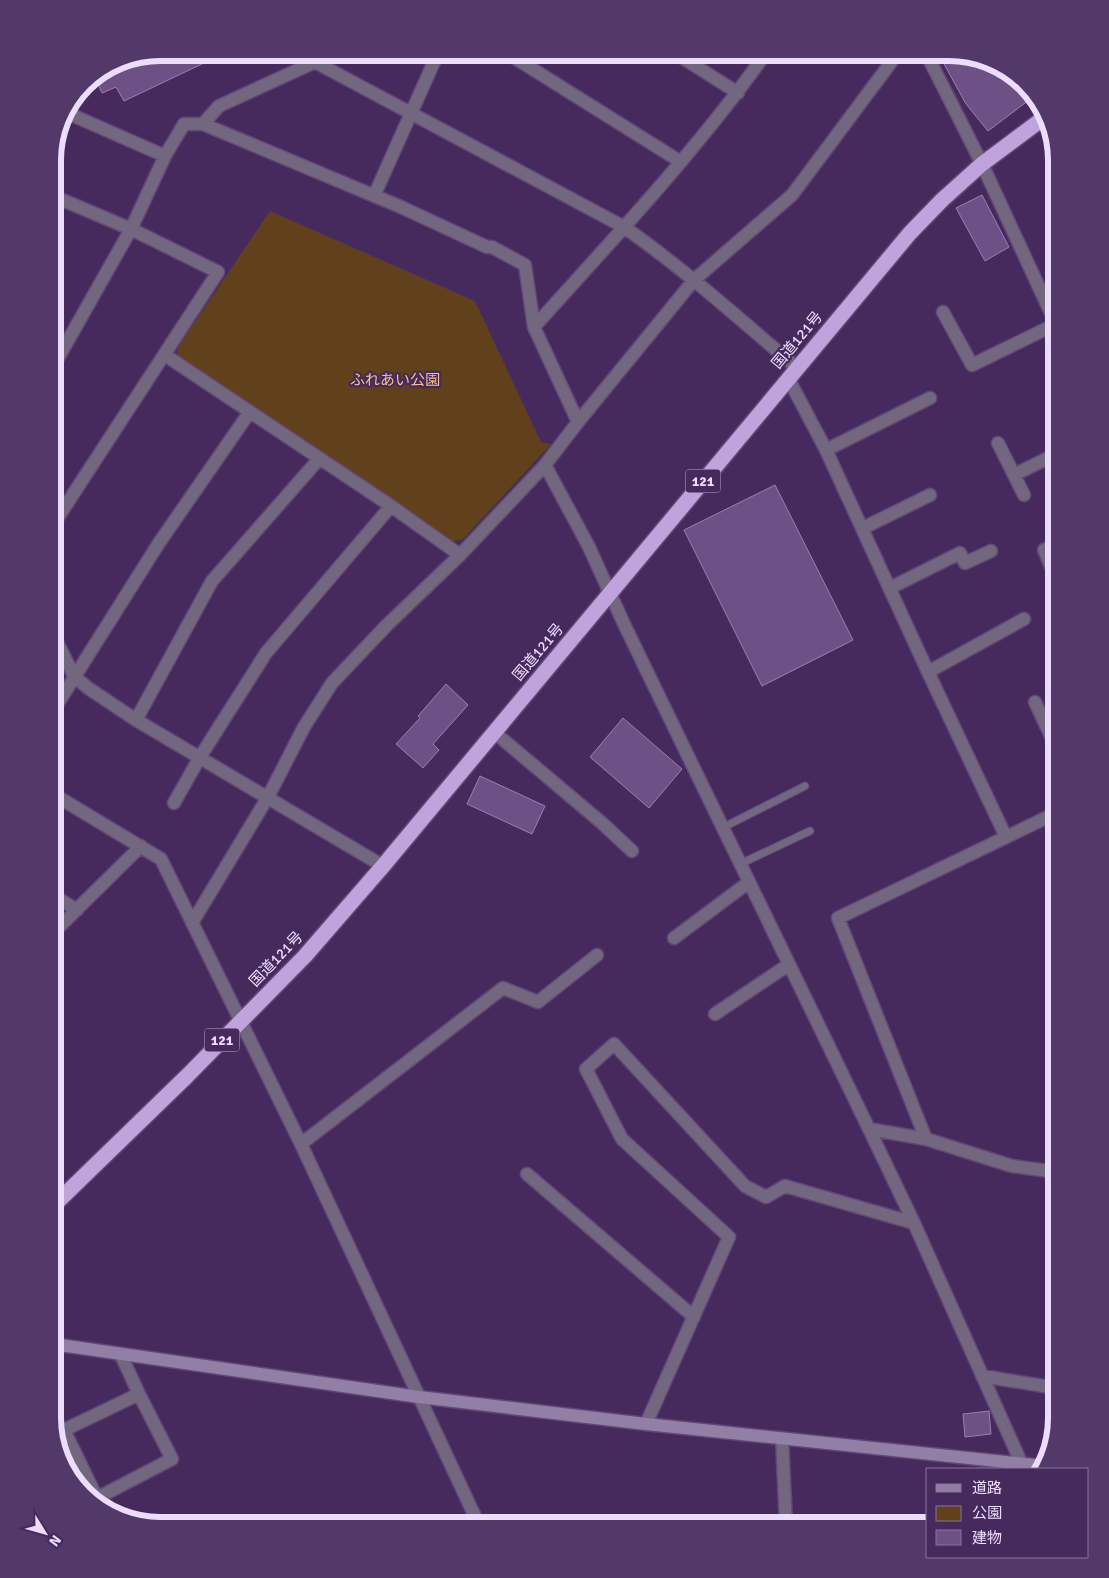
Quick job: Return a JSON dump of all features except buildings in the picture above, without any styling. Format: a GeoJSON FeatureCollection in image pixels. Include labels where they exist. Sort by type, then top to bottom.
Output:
{"type":"FeatureCollection","features":[{"type":"Feature","properties":{"kind":"highway","name":"国道121号"},"geometry":{"type":"LineString","coordinates":[[61,1197],[173,1090],[305,956],[383,866],[910,233],[942,200],[982,164],[1039,120]]}},
{"type":"Feature","properties":{"kind":"street"},"geometry":{"type":"LineString","coordinates":[[202,124],[219,106],[310,61]]}},
{"type":"Feature","properties":{"kind":"street"},"geometry":{"type":"LineString","coordinates":[[325,61],[411,114],[624,226],[659,251],[694,280],[793,373],[826,450],[1006,837]]}},
{"type":"Feature","properties":{"kind":"street"},"geometry":{"type":"LineString","coordinates":[[374,196],[434,61]]}},
{"type":"Feature","properties":{"kind":"street"},"geometry":{"type":"LineString","coordinates":[[520,61],[681,162]]}},
{"type":"Feature","properties":{"kind":"street"},"geometry":{"type":"LineString","coordinates":[[688,61],[738,93]]}},
{"type":"Feature","properties":{"kind":"street"},"geometry":{"type":"LineString","coordinates":[[534,327],[681,162],[738,93],[760,61]]}},
{"type":"Feature","properties":{"kind":"street"},"geometry":{"type":"LineString","coordinates":[[192,923],[268,797],[304,727],[332,683],[386,626],[460,555],[545,465],[694,280],[792,195],[892,61]]}},
{"type":"Feature","properties":{"kind":"street"},"geometry":{"type":"LineString","coordinates":[[930,61],[982,164],[1048,307]]}},
{"type":"Feature","properties":{"kind":"street"},"geometry":{"type":"LineString","coordinates":[[72,115],[165,156]]}},
{"type":"Feature","properties":{"kind":"street"},"geometry":{"type":"LineString","coordinates":[[61,352],[131,229],[165,156],[184,124],[202,124],[374,196],[487,247],[492,247],[525,265],[534,327],[578,422]]}},
{"type":"Feature","properties":{"kind":"street"},"geometry":{"type":"LineString","coordinates":[[61,199],[131,229],[218,272],[61,513]]}},
{"type":"Feature","properties":{"kind":"street"},"geometry":{"type":"LineString","coordinates":[[943,312],[972,364],[1048,328]]}},
{"type":"Feature","properties":{"kind":"street"},"geometry":{"type":"LineString","coordinates":[[165,356],[460,555]]}},
{"type":"Feature","properties":{"kind":"street"},"geometry":{"type":"LineString","coordinates":[[826,450],[930,398]]}},
{"type":"Feature","properties":{"kind":"street"},"geometry":{"type":"LineString","coordinates":[[61,698],[159,543],[249,413]]}},
{"type":"Feature","properties":{"kind":"street"},"geometry":{"type":"LineString","coordinates":[[998,443],[1024,495]]}},
{"type":"Feature","properties":{"kind":"street"},"geometry":{"type":"LineString","coordinates":[[1014,475],[1048,458]]}},
{"type":"Feature","properties":{"kind":"street"},"geometry":{"type":"LineString","coordinates":[[136,720],[212,581],[319,459]]}},
{"type":"Feature","properties":{"kind":"street"},"geometry":{"type":"LineString","coordinates":[[545,465],[589,547],[722,828],[914,1223],[1023,1467]]}},
{"type":"Feature","properties":{"kind":"street"},"geometry":{"type":"LineString","coordinates":[[863,528],[930,495]]}},
{"type":"Feature","properties":{"kind":"street"},"geometry":{"type":"LineString","coordinates":[[174,803],[200,757],[266,653],[390,506]]}},
{"type":"Feature","properties":{"kind":"street"},"geometry":{"type":"LineString","coordinates":[[1048,548],[1044,550],[1048,559]]}},
{"type":"Feature","properties":{"kind":"street"},"geometry":{"type":"LineString","coordinates":[[890,588],[960,553],[964,563],[990,550]]}},
{"type":"Feature","properties":{"kind":"street"},"geometry":{"type":"LineString","coordinates":[[928,672],[1024,619]]}},
{"type":"Feature","properties":{"kind":"street"},"geometry":{"type":"LineString","coordinates":[[61,650],[74,676],[88,688],[136,720],[383,866]]}},
{"type":"Feature","properties":{"kind":"street"},"geometry":{"type":"LineString","coordinates":[[1036,702],[1048,729]]}},
{"type":"Feature","properties":{"kind":"street"},"geometry":{"type":"LineString","coordinates":[[494,732],[602,823],[632,851]]}},
{"type":"Feature","properties":{"kind":"street"},"geometry":{"type":"LineString","coordinates":[[61,799],[161,859],[301,1144],[476,1517]]}},
{"type":"Feature","properties":{"kind":"street"},"geometry":{"type":"LineString","coordinates":[[926,1139],[838,918],[1048,817]]}},
{"type":"Feature","properties":{"kind":"street"},"geometry":{"type":"LineString","coordinates":[[61,925],[141,846]]}},
{"type":"Feature","properties":{"kind":"street"},"geometry":{"type":"LineString","coordinates":[[674,938],[748,882]]}},
{"type":"Feature","properties":{"kind":"street"},"geometry":{"type":"LineString","coordinates":[[61,900],[77,910]]}},
{"type":"Feature","properties":{"kind":"street"},"geometry":{"type":"LineString","coordinates":[[301,1144],[503,988],[538,1002],[597,955]]}},
{"type":"Feature","properties":{"kind":"street"},"geometry":{"type":"LineString","coordinates":[[715,1014],[788,965]]}},
{"type":"Feature","properties":{"kind":"street"},"geometry":{"type":"LineString","coordinates":[[646,1424],[729,1237],[622,1139],[586,1070],[614,1044],[746,1186],[766,1197],[785,1186],[914,1223]]}},
{"type":"Feature","properties":{"kind":"street"},"geometry":{"type":"LineString","coordinates":[[869,1129],[926,1139],[1012,1166],[1048,1171]]}},
{"type":"Feature","properties":{"kind":"street"},"geometry":{"type":"LineString","coordinates":[[527,1174],[694,1318]]}},
{"type":"Feature","properties":{"kind":"street"},"geometry":{"type":"LineString","coordinates":[[61,1345],[419,1396],[1023,1467]]}},
{"type":"Feature","properties":{"kind":"street"},"geometry":{"type":"LineString","coordinates":[[100,1496],[172,1459],[121,1355]]}},
{"type":"Feature","properties":{"kind":"street"},"geometry":{"type":"LineString","coordinates":[[982,1376],[1048,1387]]}},
{"type":"Feature","properties":{"kind":"street"},"geometry":{"type":"LineString","coordinates":[[94,1491],[64,1430],[139,1394]]}},
{"type":"Feature","properties":{"kind":"street"},"geometry":{"type":"LineString","coordinates":[[782,1438],[786,1517]]}},
{"type":"Feature","properties":{"kind":"lane"},"geometry":{"type":"LineString","coordinates":[[722,828],[805,786]]}},
{"type":"Feature","properties":{"kind":"lane"},"geometry":{"type":"LineString","coordinates":[[740,864],[810,830]]}},
{"type":"Feature","properties":{"kind":"green space","name":"ふれあい公園"},"geometry":{"type":"Polygon","coordinates":[[[270,211],[475,301],[541,442],[551,444],[463,539],[449,542],[178,359],[177,348],[270,211]]]}}]}
